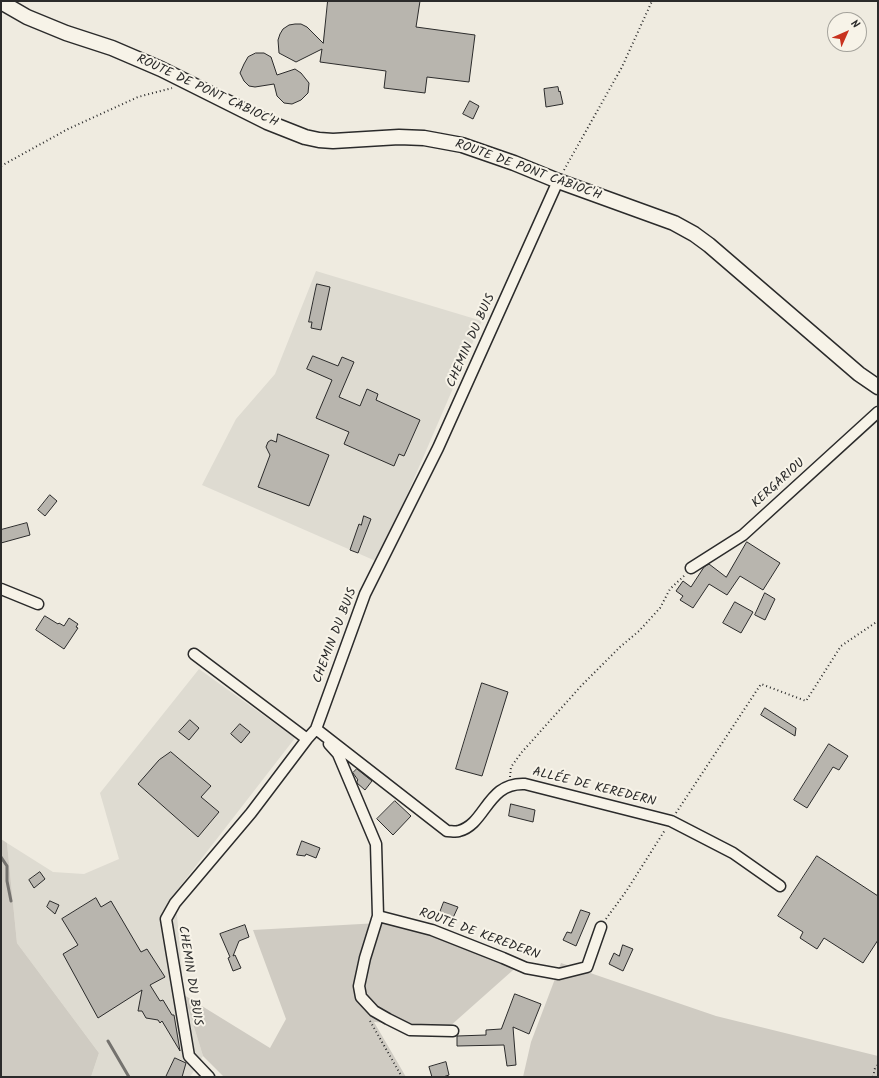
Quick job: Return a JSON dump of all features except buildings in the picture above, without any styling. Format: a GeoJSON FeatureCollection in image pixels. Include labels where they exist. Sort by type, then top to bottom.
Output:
{"type":"FeatureCollection","features":[{"type":"Feature","properties":{"kind":"street","name":"ROUTE DE PONT CABIOC'H"},"geometry":{"type":"LineString","coordinates":[[1,2],[27,17],[66,33],[112,48],[182,79],[267,122],[305,137],[334,141],[399,137],[424,138],[462,145],[514,163],[558,182],[674,223],[694,234],[755,284],[859,374],[878,387]]}},
{"type":"Feature","properties":{"kind":"street","name":"CHEMIN DU BUIS"},"geometry":{"type":"LineString","coordinates":[[209,1077],[189,1056],[166,919],[175,903],[252,813],[306,740],[316,729],[365,594],[438,448],[558,182]]}},
{"type":"Feature","properties":{"kind":"street","name":"KERGARIOU"},"geometry":{"type":"LineString","coordinates":[[691,568],[743,535],[878,412]]}},
{"type":"Feature","properties":{"kind":"street"},"geometry":{"type":"LineString","coordinates":[[1,589],[38,604]]}},
{"type":"Feature","properties":{"kind":"street"},"geometry":{"type":"LineString","coordinates":[[194,654],[306,740]]}},
{"type":"Feature","properties":{"kind":"street"},"geometry":{"type":"LineString","coordinates":[[316,729],[447,831],[460,831],[472,824],[493,797],[509,786]]}},
{"type":"Feature","properties":{"kind":"street"},"geometry":{"type":"LineString","coordinates":[[316,729],[338,754],[376,844],[378,916],[359,986],[361,997],[374,1011],[388,1020],[410,1030],[453,1031]]}},
{"type":"Feature","properties":{"kind":"street","name":"ALLÉE DE KEREDERN"},"geometry":{"type":"LineString","coordinates":[[509,786],[525,784],[671,821],[733,853],[780,886]]}},
{"type":"Feature","properties":{"kind":"street","name":"ROUTE DE KEREDERN"},"geometry":{"type":"LineString","coordinates":[[378,916],[432,930],[526,968],[559,974],[587,967],[601,927]]}},
{"type":"Feature","properties":{"kind":"path"},"geometry":{"type":"LineString","coordinates":[[558,182],[595,118],[622,67],[652,1]]}},
{"type":"Feature","properties":{"kind":"path"},"geometry":{"type":"LineString","coordinates":[[1,166],[68,129],[138,97],[174,88],[182,79]]}},
{"type":"Feature","properties":{"kind":"path"},"geometry":{"type":"LineString","coordinates":[[509,786],[511,767],[522,752],[581,686],[620,647],[639,631],[660,608],[670,589],[691,568]]}},
{"type":"Feature","properties":{"kind":"path"},"geometry":{"type":"LineString","coordinates":[[601,927],[627,890],[761,684],[806,701],[841,646],[878,621]]}},
{"type":"Feature","properties":{"kind":"path"},"geometry":{"type":"LineString","coordinates":[[366,1015],[402,1077]]}},
{"type":"Feature","properties":{"kind":"path"},"geometry":{"type":"LineString","coordinates":[[873,1077],[875,1068],[878,1065]]}},
{"type":"Feature","properties":{"kind":"shaded area"},"geometry":{"type":"Polygon","coordinates":[[[316,271],[482,321],[378,562],[202,485],[236,419],[275,374],[316,271]]]}},
{"type":"Feature","properties":{"kind":"shaded area"},"geometry":{"type":"Polygon","coordinates":[[[199,669],[295,738],[171,898],[177,915],[184,995],[203,1056],[190,1077],[91,1077],[99,1053],[17,943],[7,843],[53,872],[84,874],[119,859],[100,793],[199,669]]]}},
{"type":"Feature","properties":{"kind":"shaded area"},"geometry":{"type":"Polygon","coordinates":[[[1,839],[7,843],[17,943],[99,1053],[91,1077],[1,1077],[1,839]]]}},
{"type":"Feature","properties":{"kind":"shaded area"},"geometry":{"type":"Polygon","coordinates":[[[415,921],[521,963],[449,1027],[374,1022],[406,1077],[224,1077],[203,1056],[184,995],[270,1048],[286,1019],[253,930],[415,921]]]}},
{"type":"Feature","properties":{"kind":"shaded area"},"geometry":{"type":"Polygon","coordinates":[[[561,963],[716,1016],[878,1056],[878,1077],[523,1077],[531,1042],[561,963]]]}},
{"type":"Feature","properties":{"kind":"waterway"},"geometry":{"type":"LineString","coordinates":[[1,857],[7,866],[7,881],[11,901]]}},
{"type":"Feature","properties":{"kind":"waterway"},"geometry":{"type":"LineString","coordinates":[[108,1041],[129,1077]]}}]}
